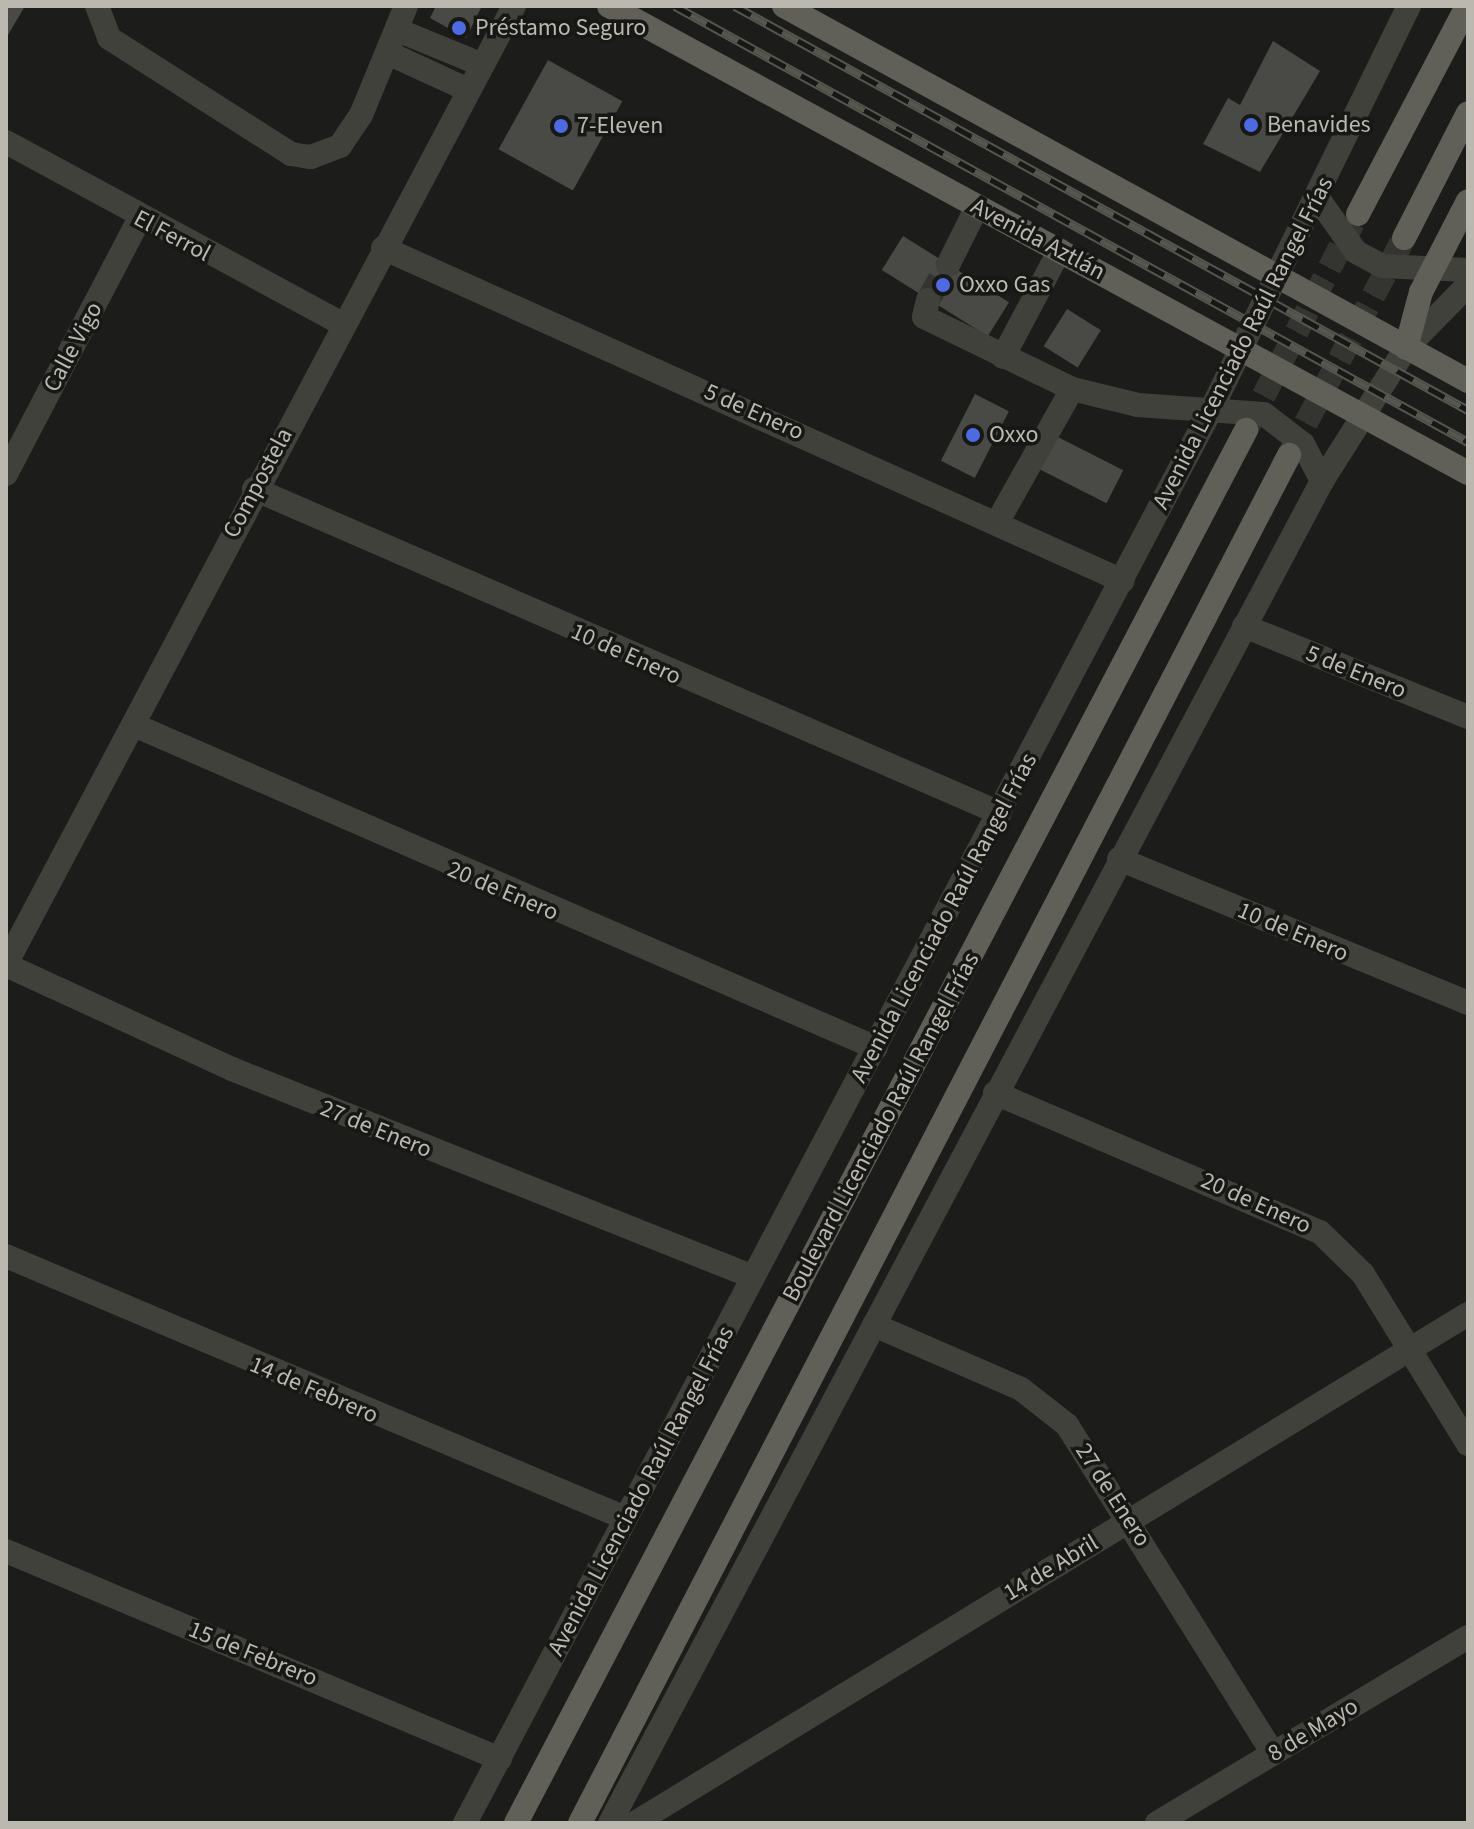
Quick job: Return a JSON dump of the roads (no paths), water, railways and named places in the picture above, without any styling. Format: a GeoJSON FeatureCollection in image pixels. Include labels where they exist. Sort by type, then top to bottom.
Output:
{"type":"FeatureCollection","features":[{"type":"Feature","properties":{"kind":"main road","name":"Avenida Aztlán"},"geometry":{"type":"LineString","coordinates":[[609,6],[1468,473]]}},
{"type":"Feature","properties":{"kind":"main road"},"geometry":{"type":"LineString","coordinates":[[784,6],[1468,381]]}},
{"type":"Feature","properties":{"kind":"main road"},"geometry":{"type":"LineString","coordinates":[[1358,214],[1467,6]]}},
{"type":"Feature","properties":{"kind":"main road"},"geometry":{"type":"LineString","coordinates":[[1404,238],[1468,113]]}},
{"type":"Feature","properties":{"kind":"main road"},"geometry":{"type":"LineString","coordinates":[[1406,348],[1429,273],[1468,201]]}},
{"type":"Feature","properties":{"kind":"main road","name":"Boulevard Licenciado Raúl Rangel Frías"},"geometry":{"type":"LineString","coordinates":[[516,1823],[1246,430]]}},
{"type":"Feature","properties":{"kind":"main road","name":"Boulevard Licenciado Raúl Rangel Frías"},"geometry":{"type":"LineString","coordinates":[[580,1823],[1289,455]]}},
{"type":"Feature","properties":{"kind":"street"},"geometry":{"type":"LineString","coordinates":[[97,6],[109,38],[291,154],[311,157],[340,146],[390,54],[406,6]]}},
{"type":"Feature","properties":{"kind":"street","name":"Compostela"},"geometry":{"type":"LineString","coordinates":[[6,964],[466,89],[514,6]]}},
{"type":"Feature","properties":{"kind":"street","name":"Avenida Licenciado Raúl Rangel Frías"},"geometry":{"type":"LineString","coordinates":[[465,1823],[1123,581],[1317,197],[1409,6]]}},
{"type":"Feature","properties":{"kind":"street"},"geometry":{"type":"LineString","coordinates":[[400,31],[480,64]]}},
{"type":"Feature","properties":{"kind":"street"},"geometry":{"type":"LineString","coordinates":[[390,54],[466,89]]}},
{"type":"Feature","properties":{"kind":"street","name":"El Ferrol"},"geometry":{"type":"LineString","coordinates":[[6,142],[139,220],[342,324]]}},
{"type":"Feature","properties":{"kind":"street"},"geometry":{"type":"LineString","coordinates":[[1317,197],[1356,252],[1382,266],[1429,273],[1468,270]]}},
{"type":"Feature","properties":{"kind":"street"},"geometry":{"type":"LineString","coordinates":[[948,265],[977,207]]}},
{"type":"Feature","properties":{"kind":"street","name":"Calle Vigo"},"geometry":{"type":"LineString","coordinates":[[6,474],[139,220]]}},
{"type":"Feature","properties":{"kind":"street","name":"5 de Enero"},"geometry":{"type":"LineString","coordinates":[[383,248],[998,521],[1123,581]]}},
{"type":"Feature","properties":{"kind":"street"},"geometry":{"type":"LineString","coordinates":[[1003,357],[1060,250]]}},
{"type":"Feature","properties":{"kind":"street"},"geometry":{"type":"LineString","coordinates":[[610,1823],[1322,481],[1406,348],[1468,285]]}},
{"type":"Feature","properties":{"kind":"street"},"geometry":{"type":"LineString","coordinates":[[928,300],[924,317],[1072,389],[1138,405],[1264,414],[1286,425],[1322,481]]}},
{"type":"Feature","properties":{"kind":"street"},"geometry":{"type":"LineString","coordinates":[[998,521],[1072,389]]}},
{"type":"Feature","properties":{"kind":"street","name":"10 de Enero"},"geometry":{"type":"LineString","coordinates":[[254,489],[1000,813]]}},
{"type":"Feature","properties":{"kind":"street","name":"5 de Enero"},"geometry":{"type":"LineString","coordinates":[[1244,626],[1468,717]]}},
{"type":"Feature","properties":{"kind":"street","name":"20 de Enero"},"geometry":{"type":"LineString","coordinates":[[134,725],[876,1048]]}},
{"type":"Feature","properties":{"kind":"street","name":"10 de Enero"},"geometry":{"type":"LineString","coordinates":[[1119,859],[1468,1003]]}},
{"type":"Feature","properties":{"kind":"street","name":"27 de Enero"},"geometry":{"type":"LineString","coordinates":[[6,964],[232,1069],[753,1277]]}},
{"type":"Feature","properties":{"kind":"street","name":"20 de Enero"},"geometry":{"type":"LineString","coordinates":[[995,1093],[1320,1232],[1363,1274],[1468,1444]]}},
{"type":"Feature","properties":{"kind":"street","name":"14 de Febrero"},"geometry":{"type":"LineString","coordinates":[[6,1256],[625,1518]]}},
{"type":"Feature","properties":{"kind":"street","name":"14 de Abril"},"geometry":{"type":"LineString","coordinates":[[635,1823],[1468,1314]]}},
{"type":"Feature","properties":{"kind":"street","name":"27 de Enero"},"geometry":{"type":"LineString","coordinates":[[874,1325],[1043,1402],[1130,1520],[1273,1754]]}},
{"type":"Feature","properties":{"kind":"street","name":"15 de Febrero"},"geometry":{"type":"LineString","coordinates":[[6,1551],[500,1759]]}},
{"type":"Feature","properties":{"kind":"street","name":"8 de Mayo"},"geometry":{"type":"LineString","coordinates":[[1157,1823],[1468,1637]]}},
{"type":"Feature","properties":{"kind":"tunnel"},"geometry":{"type":"LineString","coordinates":[[1247,428],[1353,223]]}},
{"type":"Feature","properties":{"kind":"tunnel"},"geometry":{"type":"LineString","coordinates":[[1289,455],[1404,238]]}},
{"type":"Feature","properties":{"kind":"tunnel"},"geometry":{"type":"LineString","coordinates":[[928,300],[948,265]]}},
{"type":"Feature","properties":{"kind":"railway"},"geometry":{"type":"LineString","coordinates":[[675,6],[1468,442]]}},
{"type":"Feature","properties":{"kind":"railway"},"geometry":{"type":"LineString","coordinates":[[735,6],[1468,410]]}},
{"type":"Feature","properties":{"kind":"place","name":"Préstamo Seguro"},"geometry":{"type":"Point","coordinates":[459,28]}},
{"type":"Feature","properties":{"kind":"place","name":"Benavides"},"geometry":{"type":"Point","coordinates":[1251,125]}},
{"type":"Feature","properties":{"kind":"place","name":"7-Eleven"},"geometry":{"type":"Point","coordinates":[561,126]}},
{"type":"Feature","properties":{"kind":"place","name":"Oxxo Gas"},"geometry":{"type":"Point","coordinates":[943,285]}},
{"type":"Feature","properties":{"kind":"place","name":"Oxxo"},"geometry":{"type":"Point","coordinates":[973,435]}}]}
